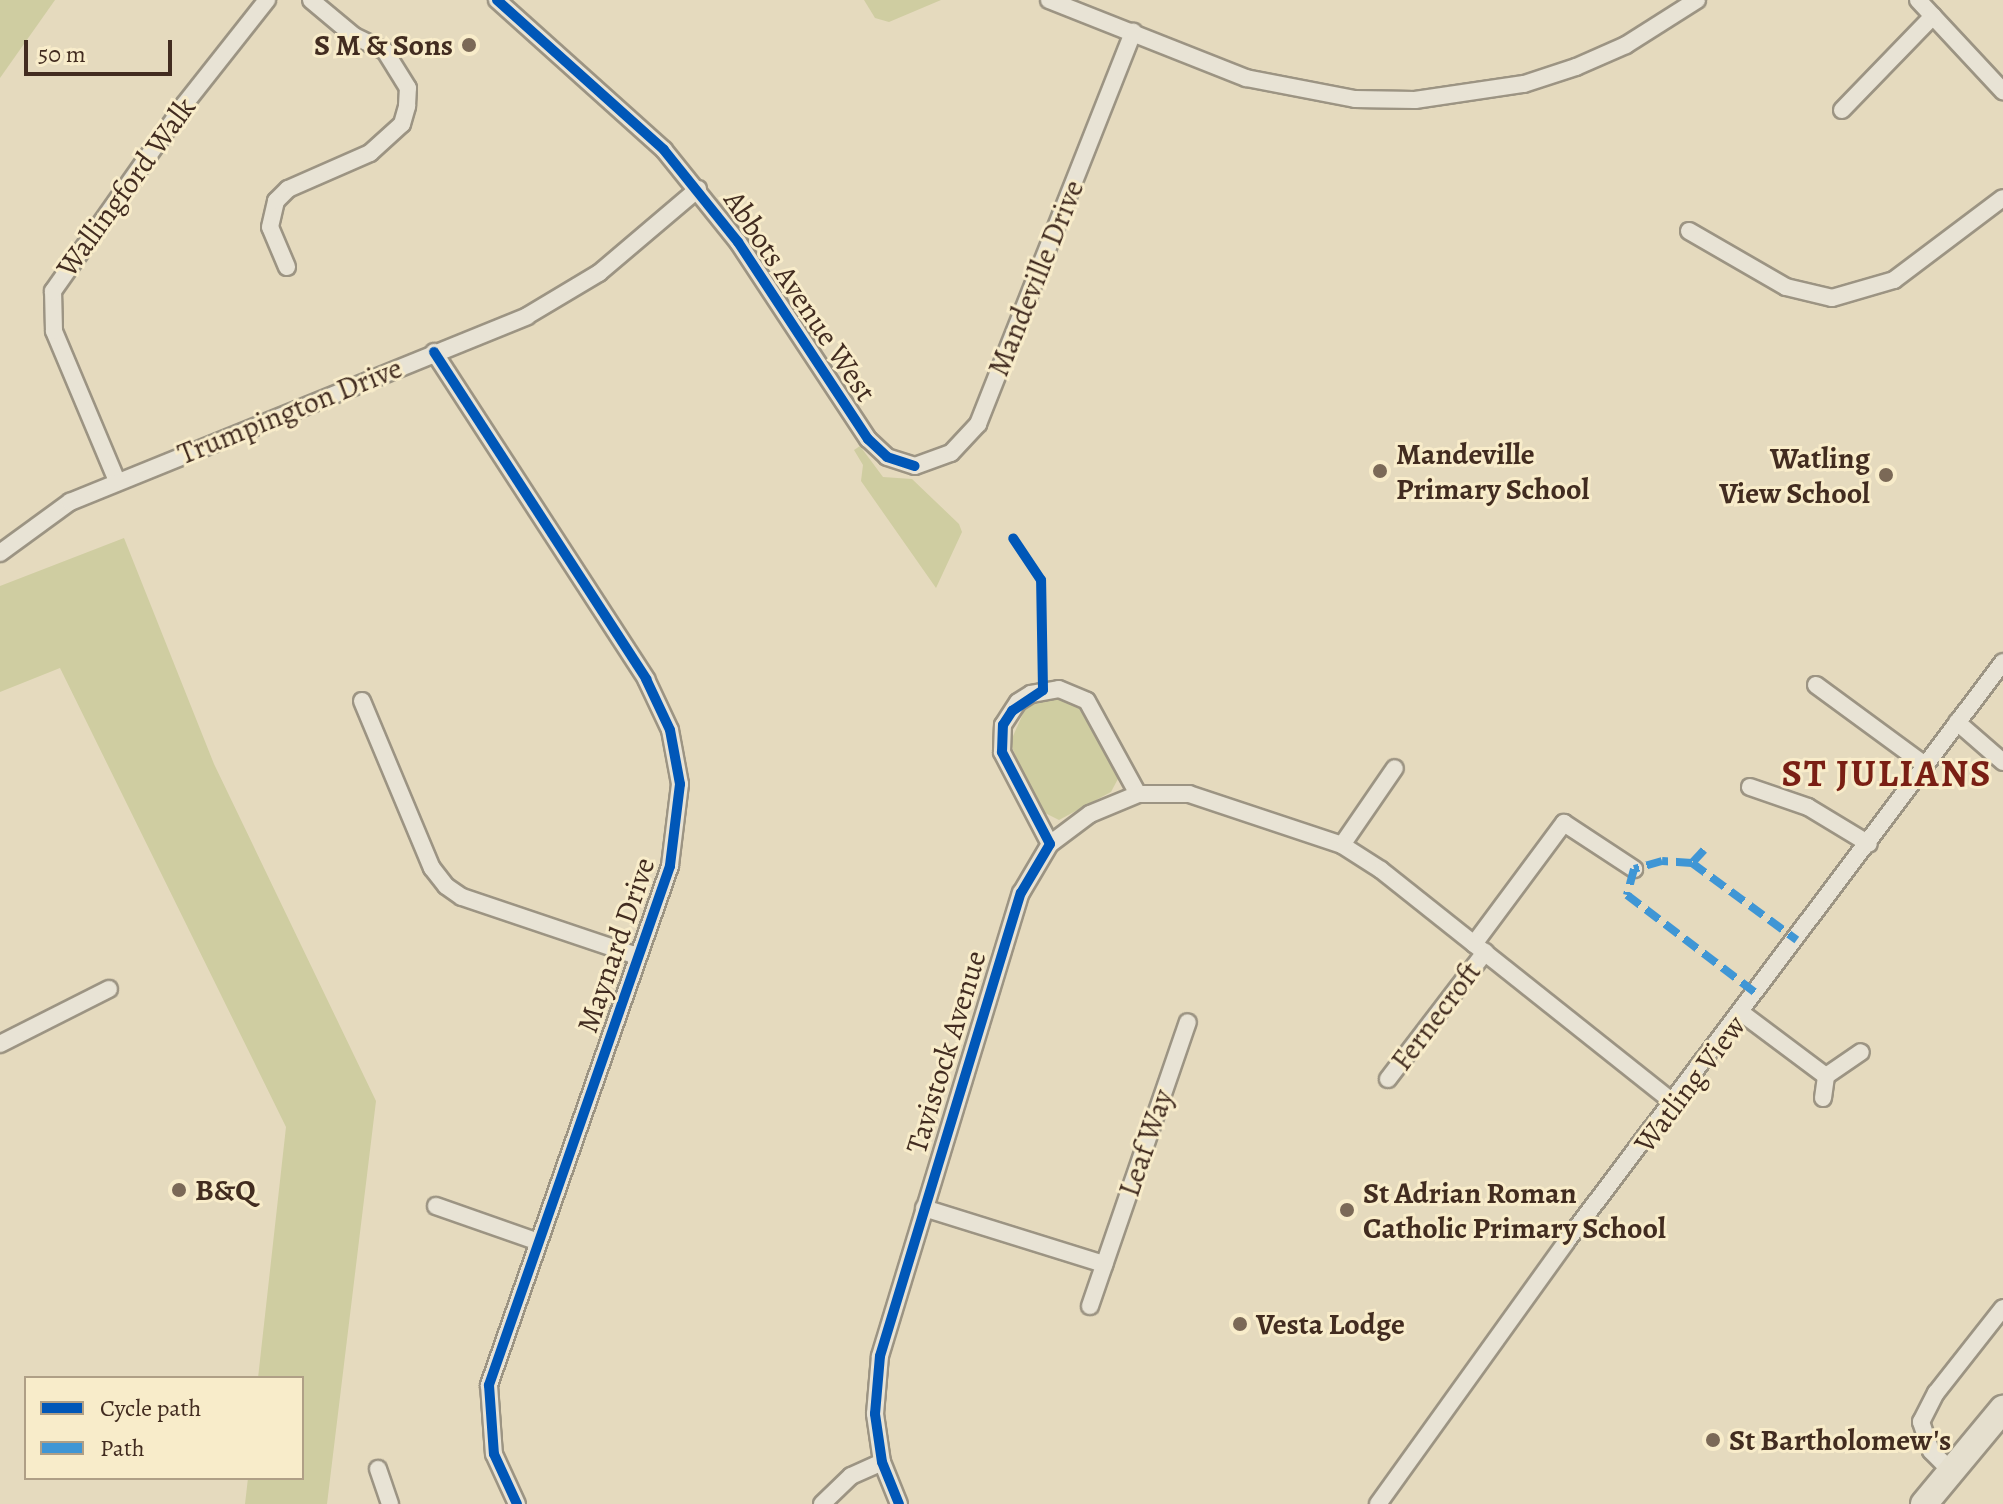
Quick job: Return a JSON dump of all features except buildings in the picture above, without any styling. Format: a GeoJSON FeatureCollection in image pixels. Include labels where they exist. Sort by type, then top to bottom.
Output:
{"type":"FeatureCollection","features":[{"type":"Feature","properties":{"kind":"main road"},"geometry":{"type":"LineString","coordinates":[[1924,1504],[2003,1409]]}},
{"type":"Feature","properties":{"kind":"street"},"geometry":{"type":"LineString","coordinates":[[287,267],[270,227],[276,201],[288,189],[380,146],[402,124],[407,106],[408,88],[385,51],[354,36],[311,0]]}},
{"type":"Feature","properties":{"kind":"street","name":"Abbots Avenue West"},"geometry":{"type":"LineString","coordinates":[[497,0],[664,150],[698,189],[868,439],[887,457]]}},
{"type":"Feature","properties":{"kind":"street"},"geometry":{"type":"LineString","coordinates":[[1049,0],[1246,78],[1355,99],[1415,100],[1524,84],[1576,67],[1626,45],[1697,0]]}},
{"type":"Feature","properties":{"kind":"street"},"geometry":{"type":"LineString","coordinates":[[1918,0],[2003,91]]}},
{"type":"Feature","properties":{"kind":"street","name":"Wallingford Walk"},"geometry":{"type":"LineString","coordinates":[[117,481],[54,331],[53,291],[184,105],[264,1]]}},
{"type":"Feature","properties":{"kind":"street"},"geometry":{"type":"LineString","coordinates":[[1842,110],[1933,16]]}},
{"type":"Feature","properties":{"kind":"street","name":"Mandeville Drive"},"geometry":{"type":"LineString","coordinates":[[887,457],[915,466],[933,462],[951,453],[978,424],[1133,32]]}},
{"type":"Feature","properties":{"kind":"street","name":"Trumpington Drive"},"geometry":{"type":"LineString","coordinates":[[0,553],[48,514],[117,481],[527,316],[599,273],[698,189]]}},
{"type":"Feature","properties":{"kind":"street"},"geometry":{"type":"LineString","coordinates":[[1689,231],[1786,287],[1832,298],[1877,289],[1894,280],[2003,198]]}},
{"type":"Feature","properties":{"kind":"street","name":"Maynard Drive"},"geometry":{"type":"LineString","coordinates":[[434,352],[646,679],[670,730],[680,784],[677,834],[489,1385],[494,1454],[517,1504]]}},
{"type":"Feature","properties":{"kind":"street","name":"Watling View"},"geometry":{"type":"LineString","coordinates":[[1378,1504],[1566,1242],[1743,1014],[2003,662]]}},
{"type":"Feature","properties":{"kind":"street"},"geometry":{"type":"LineString","coordinates":[[1816,685],[1925,765]]}},
{"type":"Feature","properties":{"kind":"street"},"geometry":{"type":"LineString","coordinates":[[1050,844],[1002,752],[1003,725],[1018,702],[1031,694],[1059,689],[1087,701],[1138,794]]}},
{"type":"Feature","properties":{"kind":"street"},"geometry":{"type":"LineString","coordinates":[[362,701],[432,868],[452,892],[637,956]]}},
{"type":"Feature","properties":{"kind":"street"},"geometry":{"type":"LineString","coordinates":[[1957,722],[2003,762]]}},
{"type":"Feature","properties":{"kind":"street"},"geometry":{"type":"LineString","coordinates":[[1342,845],[1395,768]]}},
{"type":"Feature","properties":{"kind":"street"},"geometry":{"type":"LineString","coordinates":[[1750,787],[1808,807],[1869,844]]}},
{"type":"Feature","properties":{"kind":"street","name":"Tavistock Avenue"},"geometry":{"type":"LineString","coordinates":[[899,1504],[882,1462],[876,1377],[924,1208],[1021,893],[1050,844],[1090,814],[1138,794],[1189,794],[1342,845],[1381,870],[1675,1104]]}},
{"type":"Feature","properties":{"kind":"street","name":"Fernecroft"},"geometry":{"type":"LineString","coordinates":[[1388,1079],[1564,823],[1634,869]]}},
{"type":"Feature","properties":{"kind":"street"},"geometry":{"type":"LineString","coordinates":[[0,1044],[109,989]]}},
{"type":"Feature","properties":{"kind":"street"},"geometry":{"type":"LineString","coordinates":[[1743,1014],[1826,1076]]}},
{"type":"Feature","properties":{"kind":"street","name":"Leaf Way"},"geometry":{"type":"LineString","coordinates":[[1090,1306],[1188,1022]]}},
{"type":"Feature","properties":{"kind":"street"},"geometry":{"type":"LineString","coordinates":[[1823,1098],[1826,1076],[1861,1052]]}},
{"type":"Feature","properties":{"kind":"street"},"geometry":{"type":"LineString","coordinates":[[436,1206],[536,1241]]}},
{"type":"Feature","properties":{"kind":"street"},"geometry":{"type":"LineString","coordinates":[[924,1208],[1104,1264]]}},
{"type":"Feature","properties":{"kind":"street"},"geometry":{"type":"LineString","coordinates":[[1950,1470],[1931,1451],[1921,1422],[1936,1393],[2003,1308]]}},
{"type":"Feature","properties":{"kind":"street"},"geometry":{"type":"LineString","coordinates":[[822,1504],[851,1476],[882,1462]]}},
{"type":"Feature","properties":{"kind":"street"},"geometry":{"type":"LineString","coordinates":[[378,1469],[390,1504]]}},
{"type":"Feature","properties":{"kind":"shaded area"},"geometry":{"type":"Polygon","coordinates":[[[0,0],[55,0],[0,78],[0,0]]]}},
{"type":"Feature","properties":{"kind":"shaded area"},"geometry":{"type":"Polygon","coordinates":[[[864,0],[941,0],[889,22],[875,18],[864,0]]]}},
{"type":"Feature","properties":{"kind":"shaded area"},"geometry":{"type":"Polygon","coordinates":[[[860,446],[883,477],[912,479],[959,524],[962,532],[936,588],[861,481],[863,465],[854,450],[860,446]]]}},
{"type":"Feature","properties":{"kind":"shaded area"},"geometry":{"type":"Polygon","coordinates":[[[124,538],[214,764],[376,1101],[327,1504],[245,1504],[248,1480],[304,1480],[304,1376],[258,1376],[286,1127],[60,668],[0,692],[0,586],[124,538]]]}},
{"type":"Feature","properties":{"kind":"shaded area"},"geometry":{"type":"Polygon","coordinates":[[[1046,698],[1062,698],[1087,712],[1120,775],[1111,792],[1059,820],[1041,811],[1010,743],[1025,709],[1046,698]]]}},
{"type":"Feature","properties":{"kind":"marked path"},"geometry":{"type":"LineString","coordinates":[[1704,850],[1692,863],[1662,861],[1634,869],[1627,895],[1757,994]]}},
{"type":"Feature","properties":{"kind":"marked path"},"geometry":{"type":"LineString","coordinates":[[1692,863],[1797,940]]}},
{"type":"Feature","properties":{"kind":"cycle path"},"geometry":{"type":"LineString","coordinates":[[497,0],[664,150],[738,242],[868,439],[887,457],[915,466]]}},
{"type":"Feature","properties":{"kind":"cycle path"},"geometry":{"type":"LineString","coordinates":[[434,352],[646,679],[670,730],[680,784],[670,866],[489,1385],[494,1454],[517,1504]]}},
{"type":"Feature","properties":{"kind":"cycle path"},"geometry":{"type":"LineString","coordinates":[[899,1504],[882,1462],[875,1414],[880,1356],[1021,893],[1050,844],[1002,752],[1003,725],[1012,711],[1043,690],[1041,580],[1013,538]]}},
{"type":"Feature","properties":{"kind":"place","name":"S M & Sons"},"geometry":{"type":"Point","coordinates":[469,45]}},
{"type":"Feature","properties":{"kind":"place","name":"Mandeville Primary School"},"geometry":{"type":"Point","coordinates":[1380,471]}},
{"type":"Feature","properties":{"kind":"place","name":"Watling View School"},"geometry":{"type":"Point","coordinates":[1886,475]}},
{"type":"Feature","properties":{"kind":"place","name":"B&Q"},"geometry":{"type":"Point","coordinates":[179,1190]}},
{"type":"Feature","properties":{"kind":"place","name":"St Adrian Roman Catholic Primary School"},"geometry":{"type":"Point","coordinates":[1347,1210]}},
{"type":"Feature","properties":{"kind":"place","name":"Vesta Lodge"},"geometry":{"type":"Point","coordinates":[1240,1324]}},
{"type":"Feature","properties":{"kind":"place","name":"St Bartholomew's"},"geometry":{"type":"Point","coordinates":[1713,1440]}},
{"type":"Feature","properties":{"kind":"district","name":"ST JULIANS"},"geometry":{"type":"Point","coordinates":[1887,774]}}]}
